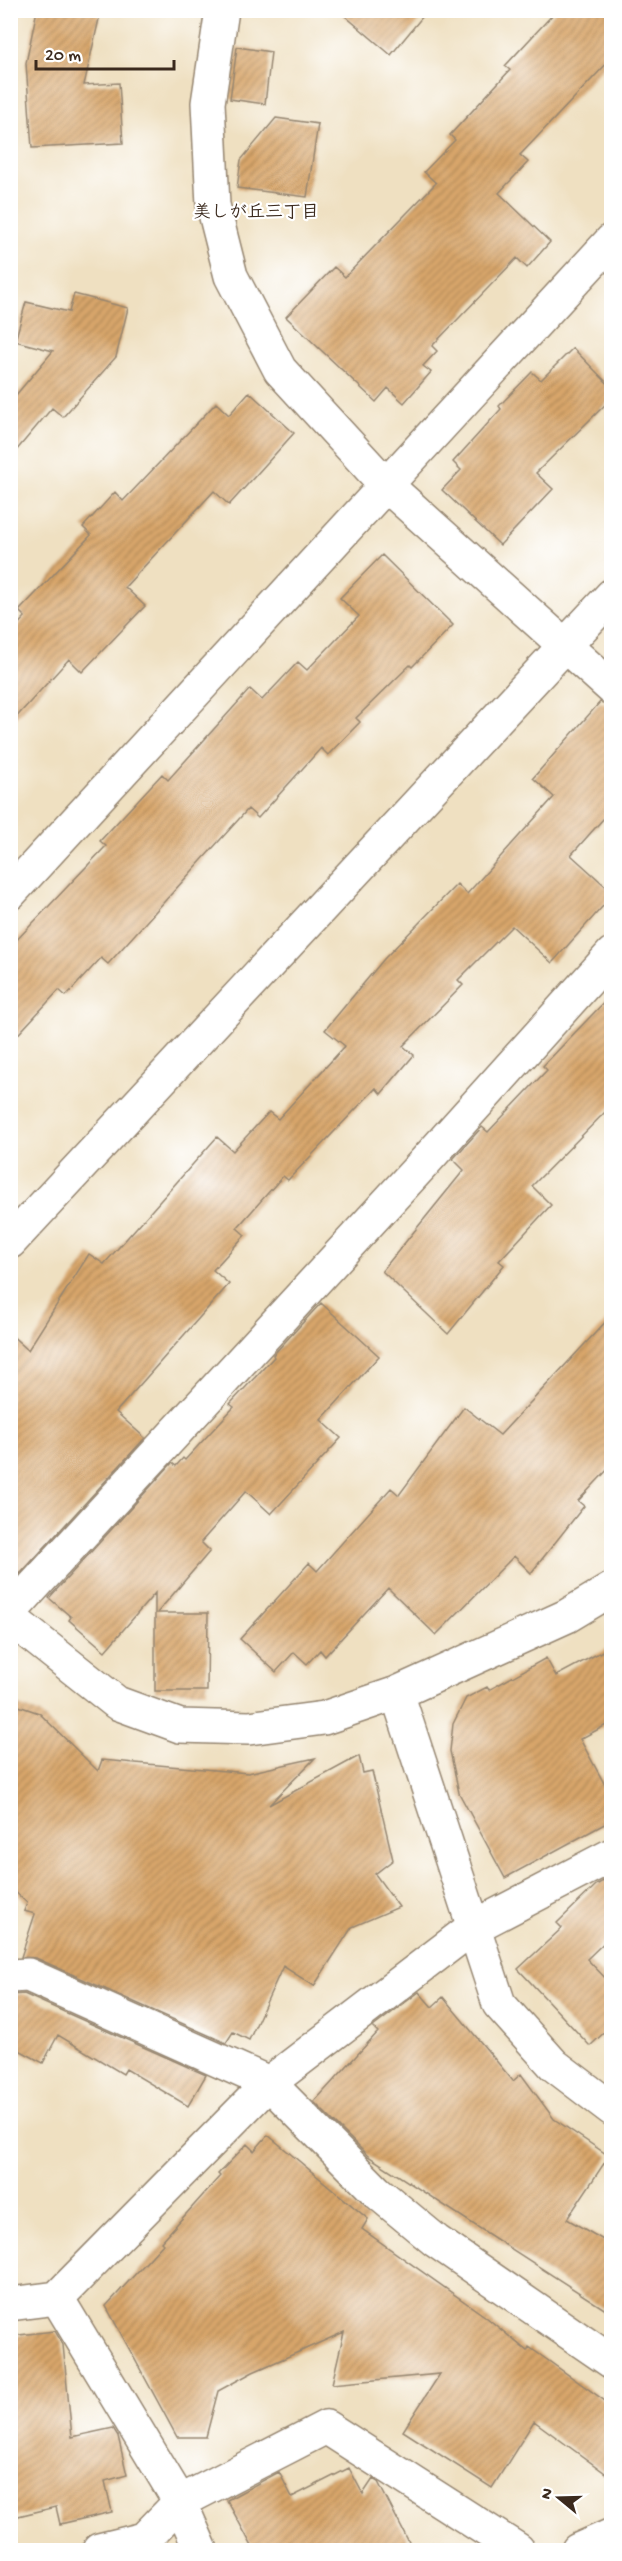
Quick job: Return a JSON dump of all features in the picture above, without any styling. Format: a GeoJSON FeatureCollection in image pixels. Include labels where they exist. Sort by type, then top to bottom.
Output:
{"type":"FeatureCollection","features":[{"type":"Feature","properties":{"kind":"street"},"geometry":{"type":"LineString","coordinates":[[222,10],[208,103],[213,205],[231,276],[249,315],[280,370],[385,484],[612,688]]}},
{"type":"Feature","properties":{"kind":"street"},"geometry":{"type":"LineString","coordinates":[[10,892],[612,240]]}},
{"type":"Feature","properties":{"kind":"street"},"geometry":{"type":"LineString","coordinates":[[10,1242],[612,595]]}},
{"type":"Feature","properties":{"kind":"street"},"geometry":{"type":"LineString","coordinates":[[10,1612],[414,1174],[612,954]]}},
{"type":"Feature","properties":{"kind":"street"},"geometry":{"type":"LineString","coordinates":[[10,1618],[117,1703],[180,1726],[249,1728],[324,1718],[397,1694],[567,1616],[612,1589]]}},
{"type":"Feature","properties":{"kind":"street"},"geometry":{"type":"LineString","coordinates":[[397,1694],[472,1928],[499,2004],[554,2065],[612,2109]]}},
{"type":"Feature","properties":{"kind":"street"},"geometry":{"type":"LineString","coordinates":[[10,2304],[57,2298],[269,2083],[472,1928],[612,1855]]}},
{"type":"Feature","properties":{"kind":"street"},"geometry":{"type":"LineString","coordinates":[[10,1976],[28,1975],[269,2083],[377,2192],[436,2241],[612,2362]]}},
{"type":"Feature","properties":{"kind":"street"},"geometry":{"type":"LineString","coordinates":[[57,2298],[180,2502],[201,2550]]}},
{"type":"Feature","properties":{"kind":"street"},"geometry":{"type":"LineString","coordinates":[[99,2550],[144,2539],[180,2502],[326,2427],[518,2550]]}},
{"type":"Feature","properties":{"kind":"street"},"geometry":{"type":"LineString","coordinates":[[578,2550],[612,2535]]}},
{"type":"Feature","properties":{"kind":"building"},"geometry":{"type":"Polygon","coordinates":[[[37,10],[101,10],[84,85],[119,83],[123,143],[32,148],[26,63],[37,10]]]}},
{"type":"Feature","properties":{"kind":"building"},"geometry":{"type":"Polygon","coordinates":[[[338,10],[428,10],[391,55],[338,10]]]}},
{"type":"Feature","properties":{"kind":"building"},"geometry":{"type":"Polygon","coordinates":[[[557,10],[612,10],[612,58],[520,155],[528,162],[499,193],[550,242],[527,268],[517,258],[432,346],[437,351],[423,366],[431,372],[404,403],[388,388],[376,402],[286,317],[334,267],[345,277],[436,183],[424,172],[455,140],[450,135],[510,70],[505,66],[557,10]]]}},
{"type":"Feature","properties":{"kind":"building"},"geometry":{"type":"Polygon","coordinates":[[[237,47],[271,52],[265,104],[230,99],[237,47]]]}},
{"type":"Feature","properties":{"kind":"building"},"geometry":{"type":"Polygon","coordinates":[[[276,118],[318,124],[307,197],[237,188],[241,160],[276,118]]]}},
{"type":"Feature","properties":{"kind":"building"},"geometry":{"type":"Polygon","coordinates":[[[74,294],[128,308],[116,357],[63,417],[52,408],[10,458],[10,402],[53,351],[15,341],[26,302],[69,312],[74,294]]]}},
{"type":"Feature","properties":{"kind":"building"},"geometry":{"type":"Polygon","coordinates":[[[573,348],[612,388],[612,398],[536,473],[553,489],[500,545],[442,490],[461,470],[453,462],[501,409],[499,406],[532,372],[541,380],[573,348]]]}},
{"type":"Feature","properties":{"kind":"building"},"geometry":{"type":"Polygon","coordinates":[[[249,392],[294,433],[229,505],[214,491],[125,587],[145,606],[82,672],[69,659],[10,724],[10,633],[25,617],[19,611],[91,535],[83,527],[115,492],[123,501],[216,403],[229,415],[249,392]]]}},
{"type":"Feature","properties":{"kind":"building"},"geometry":{"type":"Polygon","coordinates":[[[382,555],[453,625],[412,667],[410,665],[356,718],[360,722],[328,755],[321,748],[258,818],[248,809],[108,964],[101,958],[66,996],[59,990],[10,1043],[10,947],[106,846],[100,841],[162,774],[168,780],[250,689],[262,700],[298,662],[307,670],[359,616],[340,598],[382,555]]]}},
{"type":"Feature","properties":{"kind":"building"},"geometry":{"type":"Polygon","coordinates":[[[600,702],[612,706],[612,809],[571,855],[612,892],[612,896],[552,963],[512,926],[458,980],[463,985],[403,1046],[414,1055],[381,1094],[376,1088],[288,1180],[283,1176],[237,1228],[245,1235],[213,1270],[229,1284],[116,1412],[145,1438],[20,1574],[10,1566],[10,1334],[28,1350],[89,1254],[104,1264],[217,1137],[233,1151],[269,1112],[278,1119],[345,1046],[325,1030],[384,959],[457,884],[467,894],[554,797],[533,778],[600,702]]]}},
{"type":"Feature","properties":{"kind":"building"},"geometry":{"type":"Polygon","coordinates":[[[612,994],[612,1105],[532,1186],[551,1205],[499,1261],[504,1265],[448,1334],[382,1271],[464,1170],[453,1159],[482,1127],[488,1132],[547,1070],[543,1066],[612,994]]]}},
{"type":"Feature","properties":{"kind":"building"},"geometry":{"type":"Polygon","coordinates":[[[321,1303],[379,1356],[321,1420],[341,1438],[271,1514],[246,1491],[201,1542],[210,1551],[157,1613],[208,1613],[207,1691],[155,1691],[155,1593],[105,1651],[69,1620],[71,1617],[49,1598],[172,1463],[176,1466],[183,1458],[185,1460],[234,1407],[230,1404],[321,1303]]]}},
{"type":"Feature","properties":{"kind":"building"},"geometry":{"type":"Polygon","coordinates":[[[612,1315],[612,1465],[578,1501],[584,1506],[531,1573],[514,1556],[436,1635],[388,1588],[325,1656],[320,1650],[307,1664],[294,1652],[276,1672],[240,1639],[309,1563],[317,1571],[391,1488],[399,1495],[464,1407],[500,1435],[612,1315]]]}},
{"type":"Feature","properties":{"kind":"building"},"geometry":{"type":"Polygon","coordinates":[[[612,1646],[612,1722],[580,1739],[612,1798],[612,1820],[505,1878],[459,1793],[450,1751],[453,1724],[466,1698],[487,1687],[489,1690],[546,1658],[556,1676],[612,1646]]]}},
{"type":"Feature","properties":{"kind":"building"},"geometry":{"type":"Polygon","coordinates":[[[10,1703],[39,1713],[98,1771],[102,1760],[248,1773],[315,1758],[269,1805],[359,1756],[363,1773],[372,1771],[393,1860],[375,1874],[399,1907],[352,1927],[314,1986],[283,1966],[249,2040],[233,2032],[226,2043],[36,1958],[21,1957],[35,1914],[24,1911],[27,1903],[10,1887],[10,1703]]]}},
{"type":"Feature","properties":{"kind":"building"},"geometry":{"type":"Polygon","coordinates":[[[612,1876],[612,1935],[587,1959],[612,1985],[612,2025],[590,2046],[518,1969],[562,1928],[557,1923],[596,1885],[612,1876]]]}},
{"type":"Feature","properties":{"kind":"building"},"geometry":{"type":"Polygon","coordinates":[[[419,1992],[432,2007],[443,1997],[513,2081],[521,2074],[554,2119],[609,2156],[567,2219],[612,2245],[612,2314],[368,2156],[314,2102],[378,2032],[373,2027],[419,1992]]]}},
{"type":"Feature","properties":{"kind":"building"},"geometry":{"type":"Polygon","coordinates":[[[24,1994],[206,2075],[188,2106],[126,2069],[123,2074],[58,2035],[43,2063],[10,2045],[10,1995],[24,1994]]]}},
{"type":"Feature","properties":{"kind":"building"},"geometry":{"type":"Polygon","coordinates":[[[268,2135],[368,2219],[362,2229],[486,2317],[527,2351],[529,2347],[612,2406],[612,2478],[534,2421],[492,2488],[403,2431],[440,2374],[332,2384],[344,2332],[253,2372],[218,2391],[206,2437],[177,2437],[106,2306],[163,2244],[161,2242],[220,2176],[218,2174],[247,2144],[254,2151],[268,2135]]]}},
{"type":"Feature","properties":{"kind":"building"},"geometry":{"type":"Polygon","coordinates":[[[55,2331],[63,2345],[72,2437],[113,2428],[118,2436],[127,2475],[105,2481],[112,2512],[60,2524],[56,2507],[10,2518],[10,2336],[55,2331]]]}},
{"type":"Feature","properties":{"kind":"building"},"geometry":{"type":"Polygon","coordinates":[[[349,2468],[363,2494],[373,2479],[378,2482],[413,2550],[254,2550],[227,2500],[279,2472],[292,2497],[349,2468]]]}},
{"type":"Feature","properties":{"kind":"district","name":"美しが丘三丁目"},"geometry":{"type":"Point","coordinates":[256,213]}}]}
